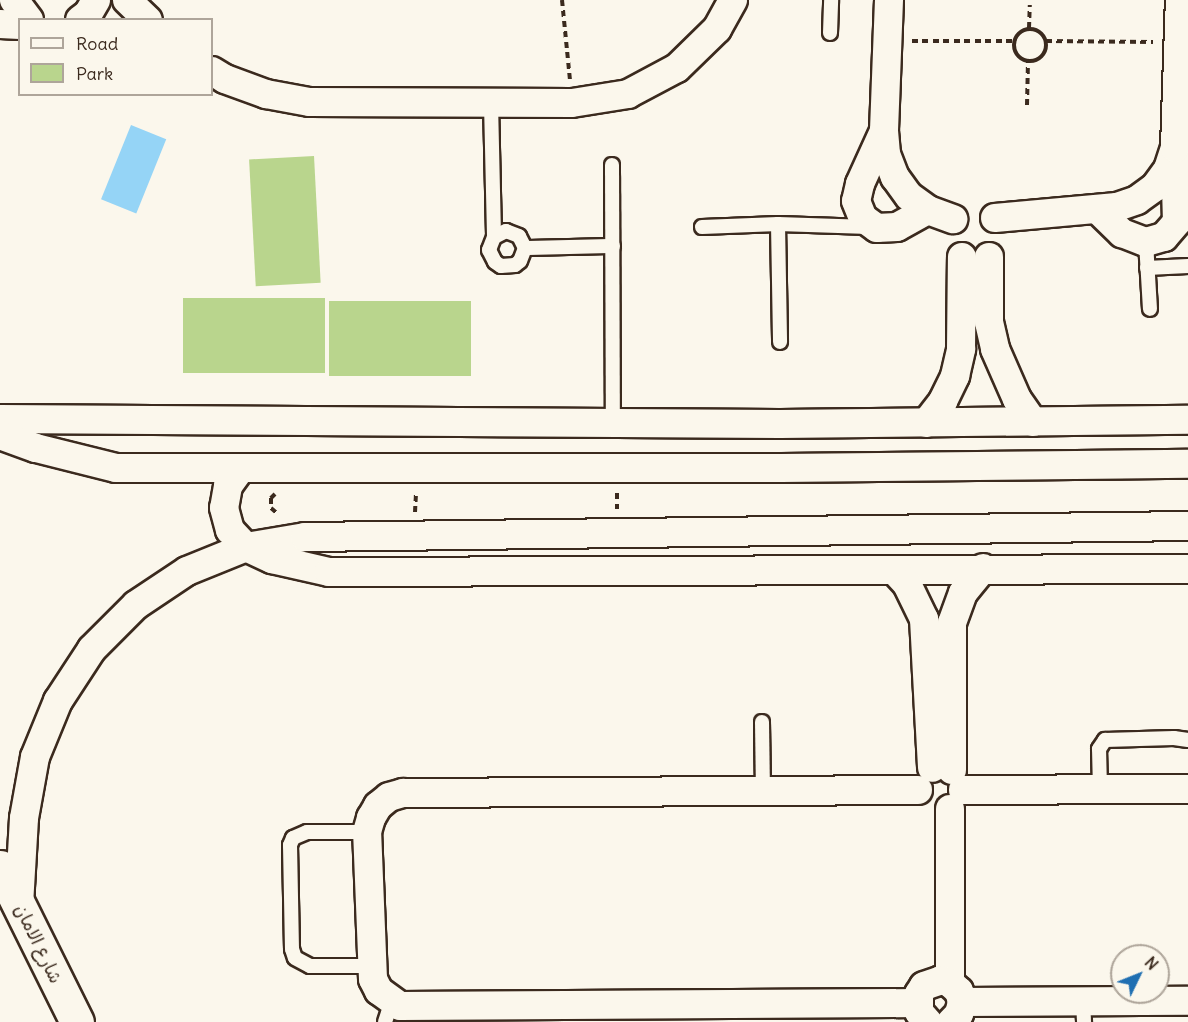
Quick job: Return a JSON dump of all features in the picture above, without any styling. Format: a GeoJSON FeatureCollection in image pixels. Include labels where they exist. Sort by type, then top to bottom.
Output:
{"type":"FeatureCollection","features":[{"type":"Feature","properties":{"kind":"street"},"geometry":{"type":"LineString","coordinates":[[14,0],[28,18]]}},
{"type":"Feature","properties":{"kind":"street"},"geometry":{"type":"LineString","coordinates":[[82,18],[96,0]]}},
{"type":"Feature","properties":{"kind":"street"},"geometry":{"type":"LineString","coordinates":[[127,0],[146,18]]}},
{"type":"Feature","properties":{"kind":"street"},"geometry":{"type":"LineString","coordinates":[[213,72],[225,79],[266,94],[309,102],[572,103],[628,94],[677,68],[717,29],[733,0]]}},
{"type":"Feature","properties":{"kind":"street"},"geometry":{"type":"LineString","coordinates":[[889,0],[884,130],[886,154],[895,177],[909,196],[941,215],[949,229],[949,240],[954,249],[975,257]]}},
{"type":"Feature","properties":{"kind":"street"},"geometry":{"type":"LineString","coordinates":[[1097,209],[1147,255],[1177,222],[1179,203],[1175,148],[1180,0]]}},
{"type":"Feature","properties":{"kind":"street"},"geometry":{"type":"LineString","coordinates":[[0,24],[18,25]]}},
{"type":"Feature","properties":{"kind":"street"},"geometry":{"type":"LineString","coordinates":[[884,130],[860,184],[856,201],[863,218],[877,228],[897,227],[974,208],[986,210],[995,218],[1001,234],[1000,243],[975,257]]}},
{"type":"Feature","properties":{"kind":"street"},"geometry":{"type":"LineString","coordinates":[[995,218],[1116,207],[1137,200],[1155,187],[1168,169],[1175,148]]}},
{"type":"Feature","properties":{"kind":"street"},"geometry":{"type":"LineString","coordinates":[[975,257],[995,349],[1013,391],[1033,422]]}},
{"type":"Feature","properties":{"kind":"street"},"geometry":{"type":"LineString","coordinates":[[926,423],[944,401],[955,376],[975,257]]}},
{"type":"Feature","properties":{"kind":"street"},"geometry":{"type":"LineString","coordinates":[[0,419],[780,424],[1188,420]]}},
{"type":"Feature","properties":{"kind":"street"},"geometry":{"type":"LineString","coordinates":[[1147,421],[1150,465]]}},
{"type":"Feature","properties":{"kind":"street"},"geometry":{"type":"LineString","coordinates":[[780,424],[781,468]]}},
{"type":"Feature","properties":{"kind":"street"},"geometry":{"type":"LineString","coordinates":[[0,435],[36,448],[116,468],[781,468],[1188,464]]}},
{"type":"Feature","properties":{"kind":"street"},"geometry":{"type":"LineString","coordinates":[[241,468],[228,486],[224,508],[230,530],[246,547],[272,559],[328,572],[1188,569]]}},
{"type":"Feature","properties":{"kind":"street"},"geometry":{"type":"LineString","coordinates":[[19,905],[24,818],[35,757],[58,700],[92,649],[136,605],[187,571],[246,547],[305,537],[1188,526]]}},
{"type":"Feature","properties":{"kind":"street"},"geometry":{"type":"LineString","coordinates":[[1044,529],[1046,569]]}},
{"type":"Feature","properties":{"kind":"street"},"geometry":{"type":"LineString","coordinates":[[940,1002],[941,789],[952,623],[963,593],[983,568]]}},
{"type":"Feature","properties":{"kind":"street"},"geometry":{"type":"LineString","coordinates":[[894,570],[907,584],[924,619],[941,789]]}},
{"type":"Feature","properties":{"kind":"street"},"geometry":{"type":"LineString","coordinates":[[1188,789],[403,793],[389,797],[378,806],[367,832],[371,966],[373,979],[393,1014],[785,1013],[940,1002],[1084,1012],[1188,1000]]}},
{"type":"Feature","properties":{"kind":"street","name":"شارع الامان"},"geometry":{"type":"LineString","coordinates":[[0,867],[77,1022]]}},
{"type":"Feature","properties":{"kind":"lane"},"geometry":{"type":"LineString","coordinates":[[830,33],[831,0]]}},
{"type":"Feature","properties":{"kind":"lane"},"geometry":{"type":"LineString","coordinates":[[491,103],[494,237],[489,250],[495,262],[501,266],[514,265],[524,255],[523,242],[513,232],[506,231],[494,237]]}},
{"type":"Feature","properties":{"kind":"lane"},"geometry":{"type":"LineString","coordinates":[[612,165],[613,423]]}},
{"type":"Feature","properties":{"kind":"lane"},"geometry":{"type":"LineString","coordinates":[[702,227],[778,224],[877,228]]}},
{"type":"Feature","properties":{"kind":"lane"},"geometry":{"type":"LineString","coordinates":[[778,224],[780,342]]}},
{"type":"Feature","properties":{"kind":"lane"},"geometry":{"type":"LineString","coordinates":[[525,249],[613,246]]}},
{"type":"Feature","properties":{"kind":"lane"},"geometry":{"type":"LineString","coordinates":[[1150,309],[1147,255],[1188,266]]}},
{"type":"Feature","properties":{"kind":"lane"},"geometry":{"type":"LineString","coordinates":[[762,722],[763,791]]}},
{"type":"Feature","properties":{"kind":"lane"},"geometry":{"type":"LineString","coordinates":[[1100,789],[1099,748],[1105,740],[1174,738],[1188,740]]}},
{"type":"Feature","properties":{"kind":"lane"},"geometry":{"type":"LineString","coordinates":[[367,832],[307,832],[293,838],[290,845],[292,949],[295,958],[301,964],[310,966],[371,966]]}},
{"type":"Feature","properties":{"kind":"path"},"geometry":{"type":"LineString","coordinates":[[562,0],[572,103]]}},
{"type":"Feature","properties":{"kind":"path"},"geometry":{"type":"LineString","coordinates":[[1029,28],[1030,5]]}},
{"type":"Feature","properties":{"kind":"path"},"geometry":{"type":"LineString","coordinates":[[1029,28],[1037,29],[1046,41],[1042,56],[1028,61],[1016,55],[1013,41],[1016,34],[1029,28]]}},
{"type":"Feature","properties":{"kind":"path"},"geometry":{"type":"LineString","coordinates":[[888,41],[1013,41]]}},
{"type":"Feature","properties":{"kind":"path"},"geometry":{"type":"LineString","coordinates":[[1046,41],[1179,42]]}},
{"type":"Feature","properties":{"kind":"path"},"geometry":{"type":"LineString","coordinates":[[1027,105],[1028,61]]}},
{"type":"Feature","properties":{"kind":"path"},"geometry":{"type":"LineString","coordinates":[[618,534],[617,490],[628,490]]}},
{"type":"Feature","properties":{"kind":"path"},"geometry":{"type":"LineString","coordinates":[[405,491],[428,491]]}},
{"type":"Feature","properties":{"kind":"path"},"geometry":{"type":"LineString","coordinates":[[415,514],[416,491]]}},
{"type":"Feature","properties":{"kind":"path"},"geometry":{"type":"LineString","coordinates":[[283,492],[274,495],[270,503],[273,512],[283,514]]}},
{"type":"Feature","properties":{"kind":"path"},"geometry":{"type":"LineString","coordinates":[[404,514],[427,514]]}},
{"type":"Feature","properties":{"kind":"green space"},"geometry":{"type":"Polygon","coordinates":[[[314,156],[321,283],[256,286],[249,159],[314,156]]]}},
{"type":"Feature","properties":{"kind":"green space"},"geometry":{"type":"Polygon","coordinates":[[[183,298],[325,298],[325,373],[183,373],[183,298]]]}},
{"type":"Feature","properties":{"kind":"green space"},"geometry":{"type":"Polygon","coordinates":[[[329,301],[471,301],[471,376],[329,376],[329,301]]]}},
{"type":"Feature","properties":{"kind":"water"},"geometry":{"type":"Polygon","coordinates":[[[131,125],[166,139],[136,213],[101,199],[131,125]]]}}]}
